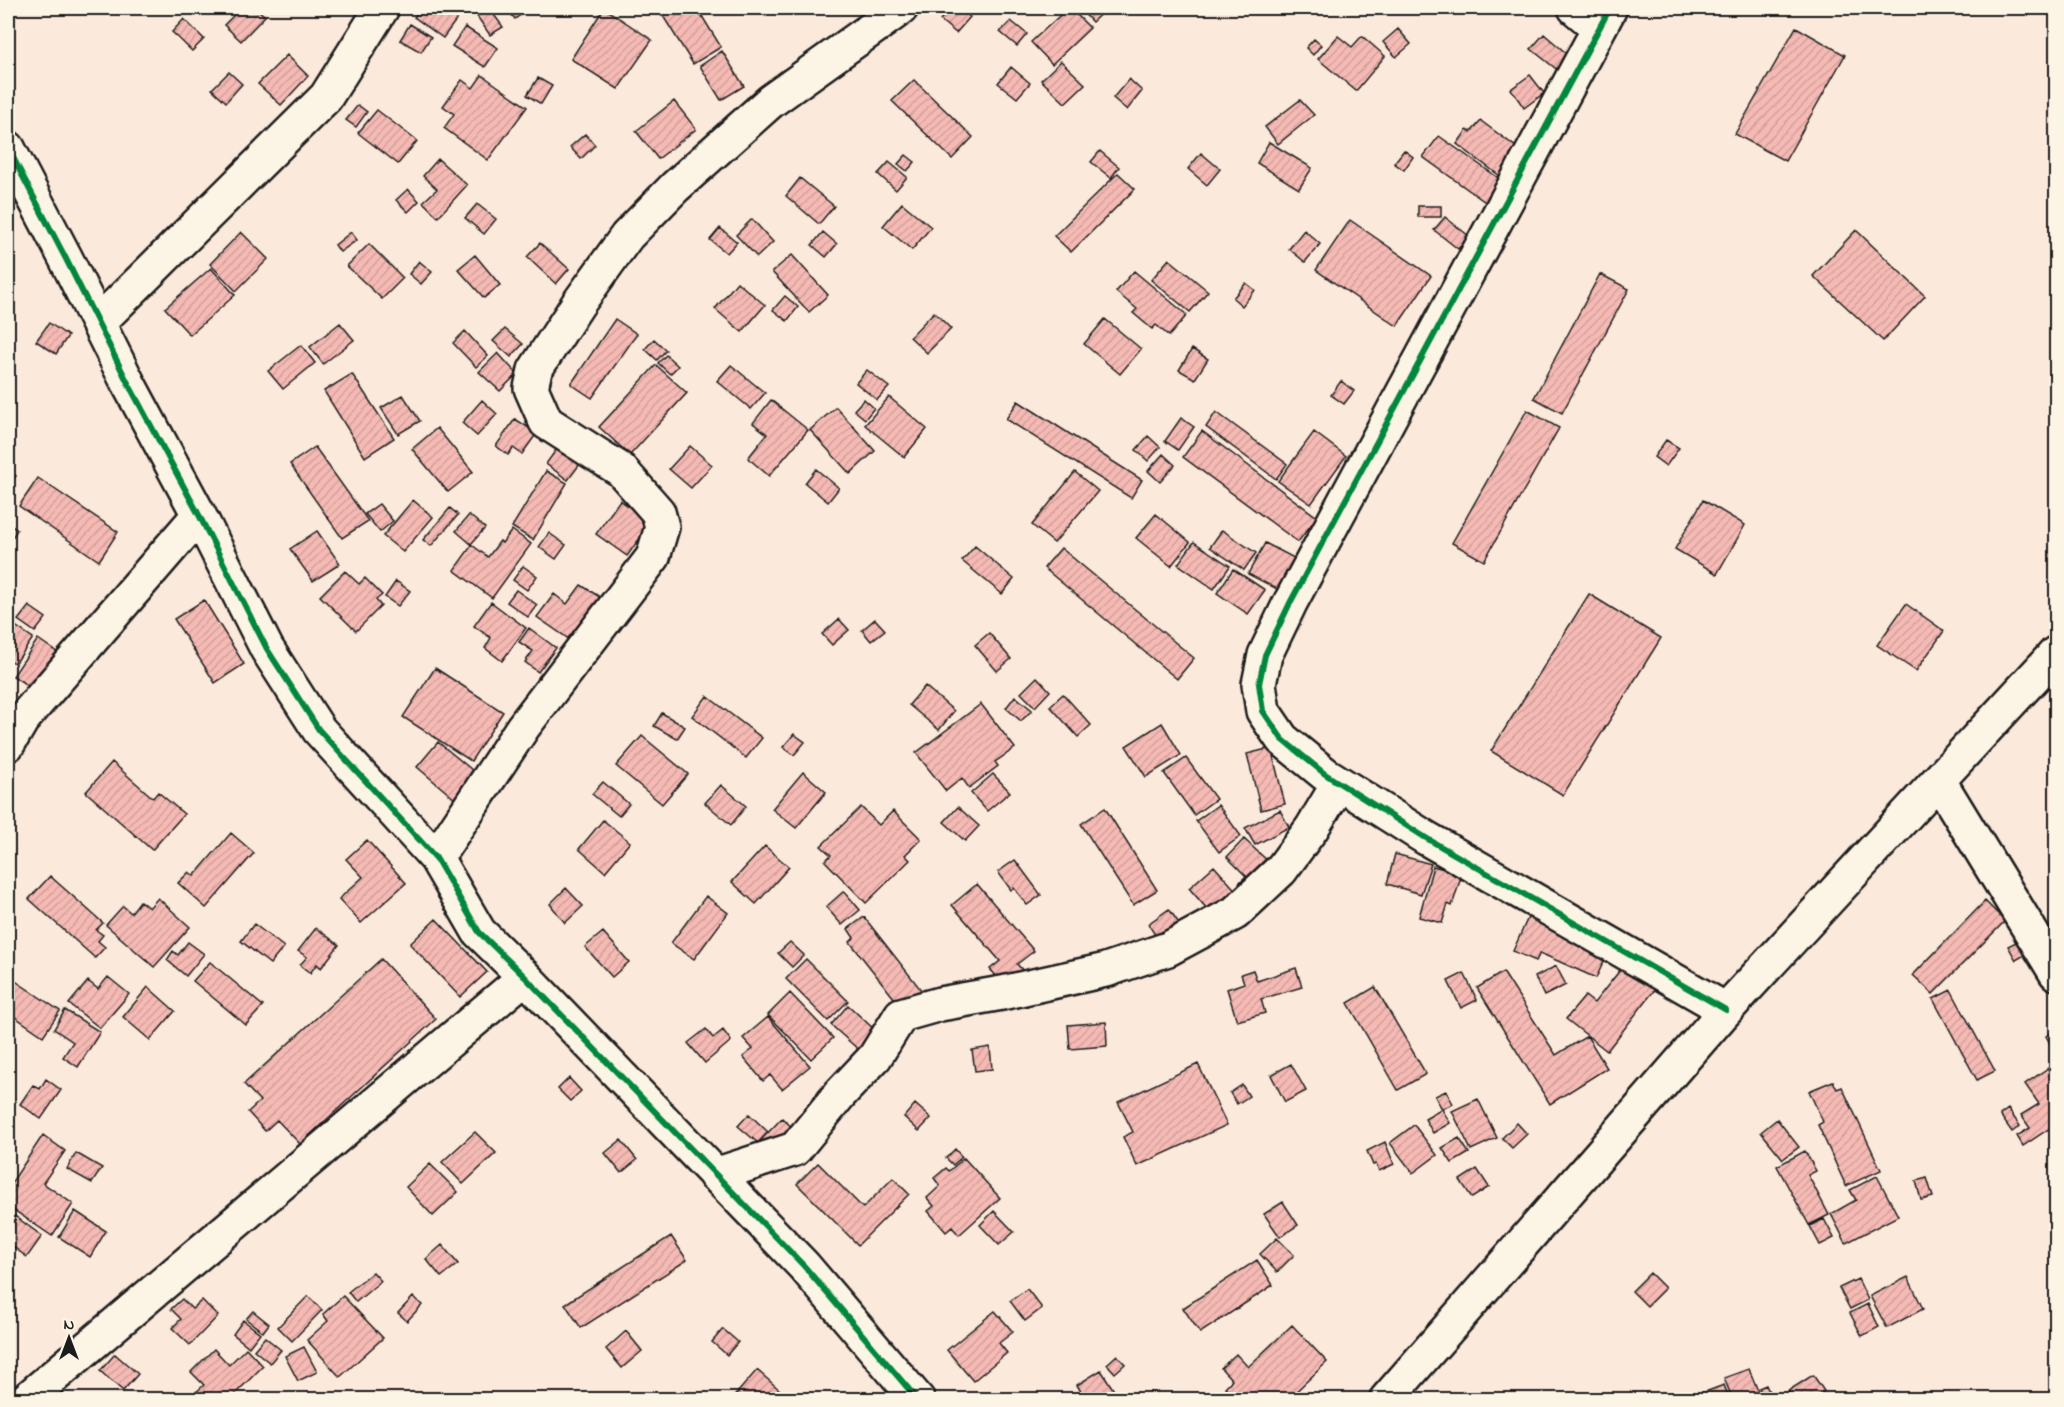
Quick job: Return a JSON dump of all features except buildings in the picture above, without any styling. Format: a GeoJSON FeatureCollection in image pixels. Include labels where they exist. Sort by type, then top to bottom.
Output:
{"type":"FeatureCollection","features":[{"type":"Feature","properties":{"kind":"street"},"geometry":{"type":"LineString","coordinates":[[98,323],[326,97],[382,8]]}},
{"type":"Feature","properties":{"kind":"street"},"geometry":{"type":"LineString","coordinates":[[436,858],[523,726],[653,557],[662,527],[658,512],[621,470],[546,422],[531,388],[535,370],[578,304],[627,236],[675,187],[771,101],[901,8]]}},
{"type":"Feature","properties":{"kind":"street"},"geometry":{"type":"LineString","coordinates":[[1595,14],[1290,603],[1265,655],[1259,684],[1263,711],[1282,739],[1325,774],[1426,838],[1726,1010]]}},
{"type":"Feature","properties":{"kind":"street"},"geometry":{"type":"LineString","coordinates":[[8,148],[267,649],[319,730],[436,858],[479,932],[804,1266],[918,1400]]}},
{"type":"Feature","properties":{"kind":"street"},"geometry":{"type":"LineString","coordinates":[[8,744],[22,720],[199,515]]}},
{"type":"Feature","properties":{"kind":"street"},"geometry":{"type":"LineString","coordinates":[[1386,1400],[1726,1010],[2056,653]]}},
{"type":"Feature","properties":{"kind":"street"},"geometry":{"type":"LineString","coordinates":[[1939,781],[2056,973]]}},
{"type":"Feature","properties":{"kind":"street"},"geometry":{"type":"LineString","coordinates":[[715,1175],[795,1149],[840,1094],[875,1057],[901,1015],[940,1004],[1106,970],[1168,949],[1235,914],[1281,870],[1312,828],[1339,783]]}},
{"type":"Feature","properties":{"kind":"street"},"geometry":{"type":"LineString","coordinates":[[8,1386],[28,1399],[525,977]]}},
{"type":"Feature","properties":{"kind":"cycle path"},"geometry":{"type":"LineString","coordinates":[[1610,8],[1290,603],[1265,655],[1259,684],[1263,711],[1282,739],[1325,774],[1426,838],[1726,1010]]}},
{"type":"Feature","properties":{"kind":"cycle path"},"geometry":{"type":"LineString","coordinates":[[8,148],[267,649],[319,730],[436,858],[479,932],[804,1266],[918,1400]]}}]}
